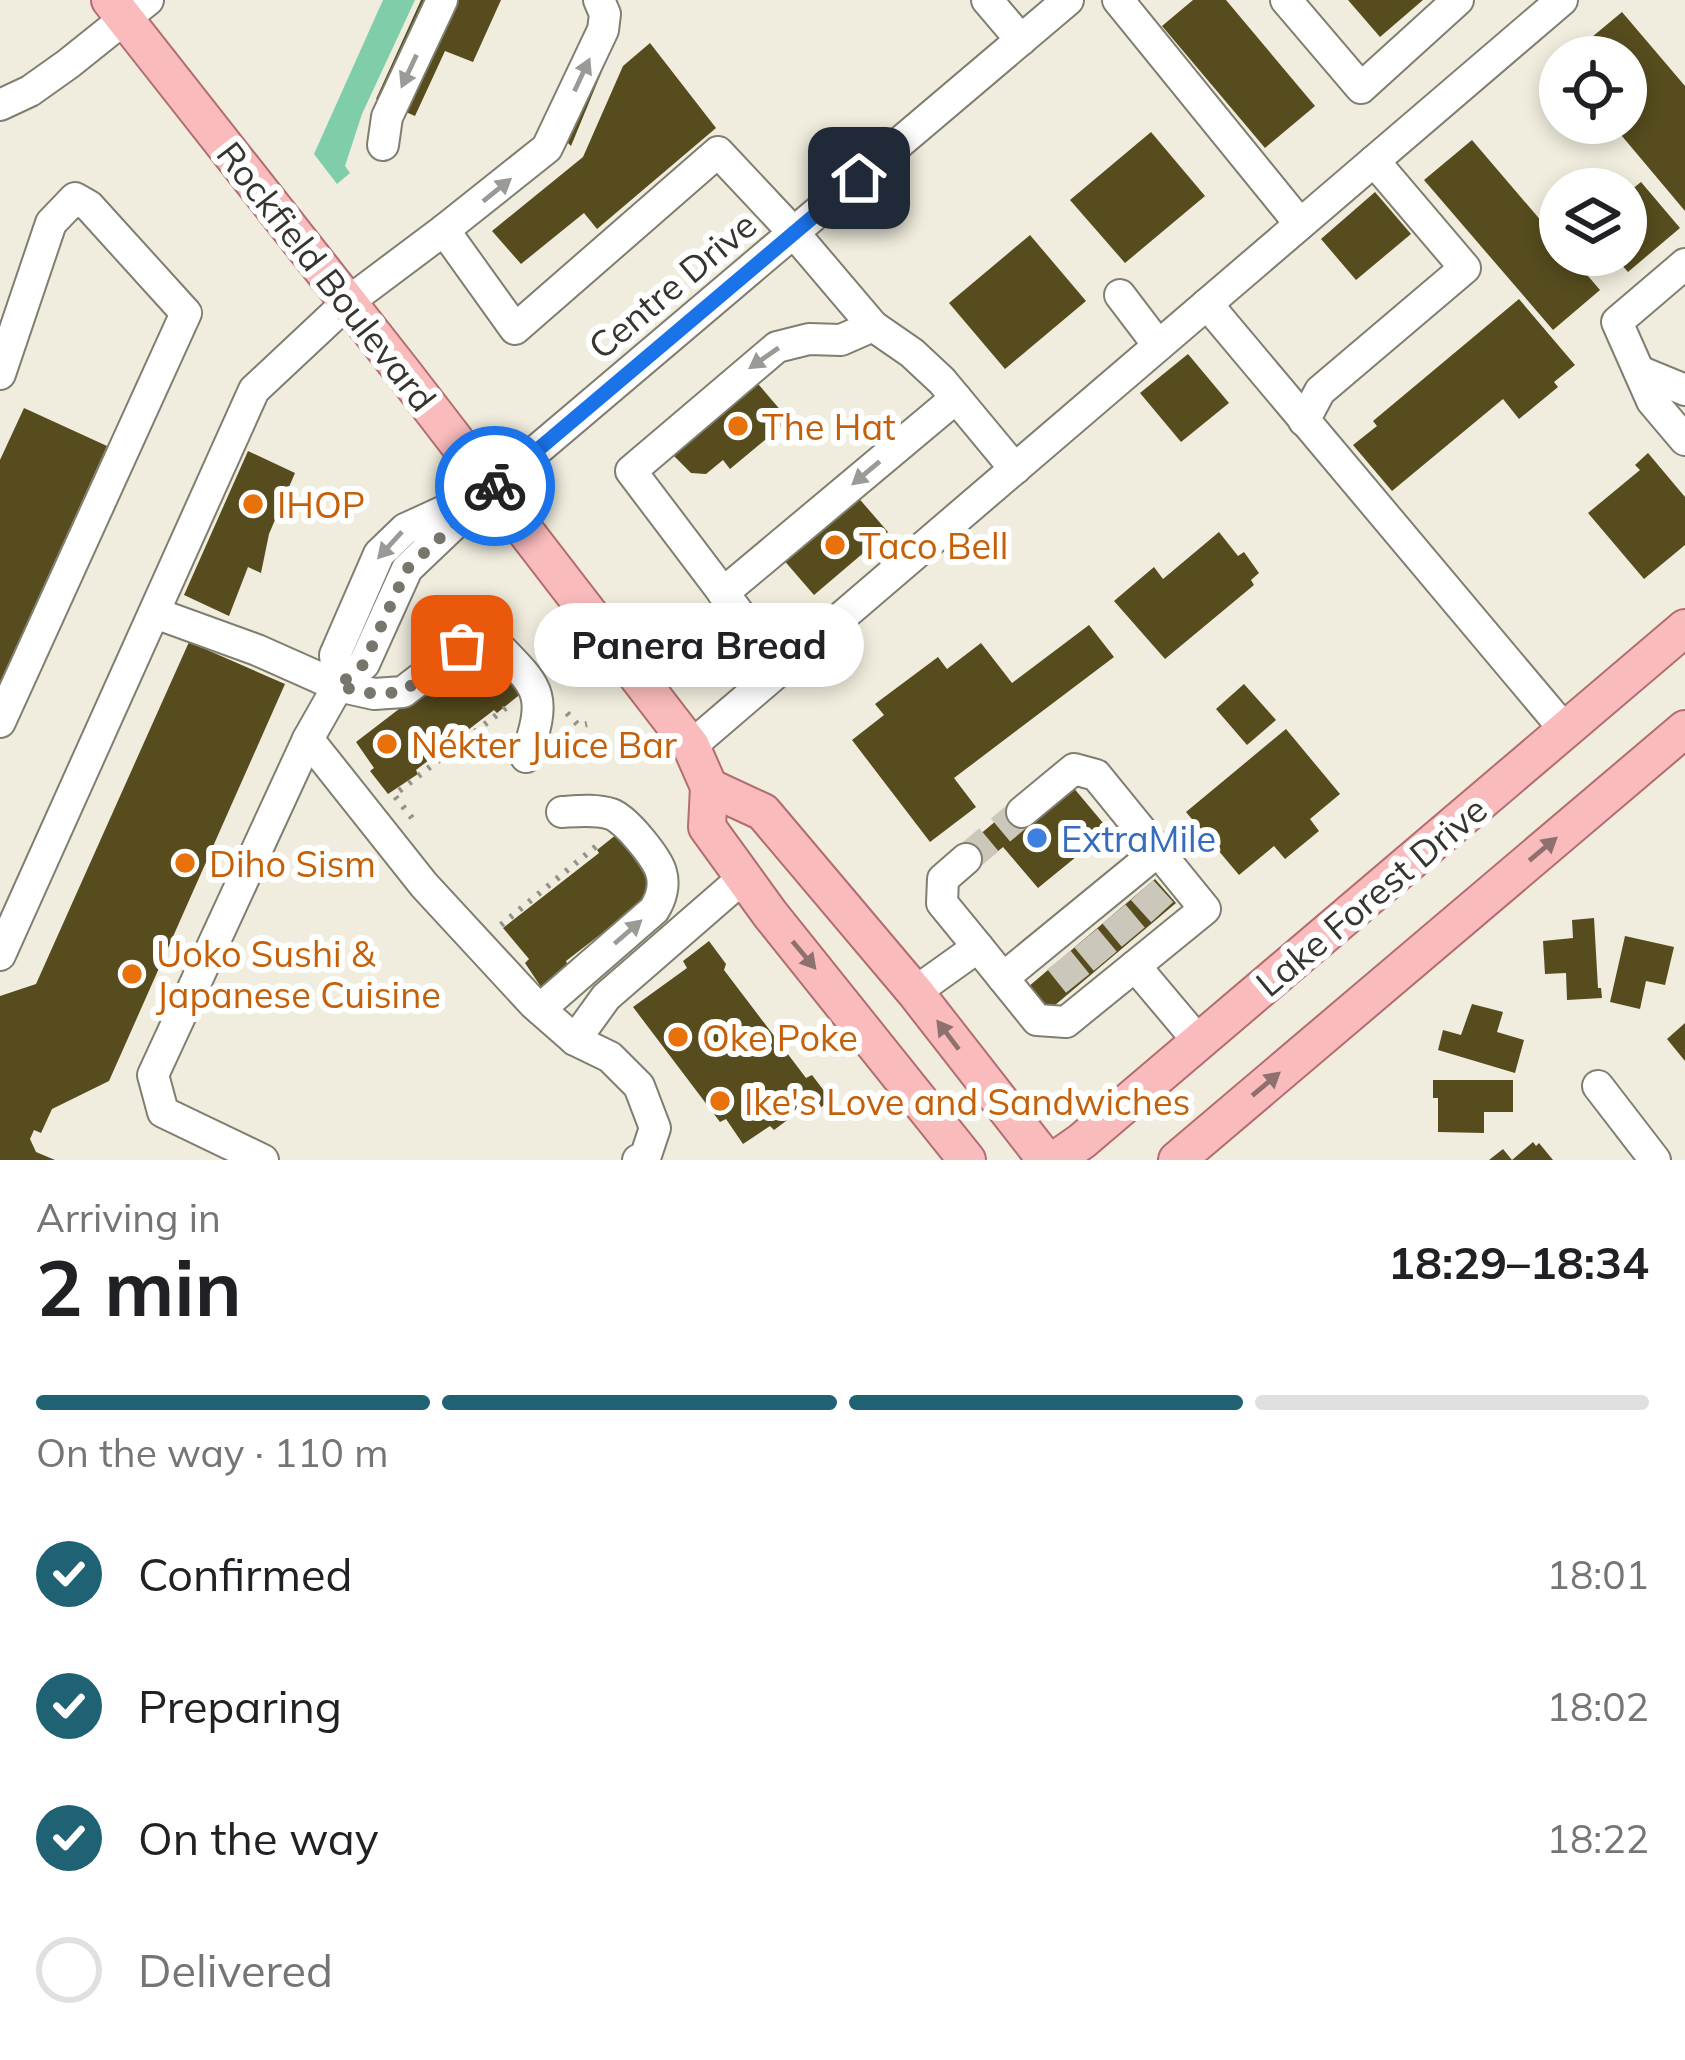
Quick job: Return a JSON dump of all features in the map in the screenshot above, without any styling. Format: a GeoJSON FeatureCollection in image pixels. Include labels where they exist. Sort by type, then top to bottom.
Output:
{"type":"FeatureCollection","features":[{"type":"Feature","properties":{"kind":"main road","name":"Rockfield Boulevard"},"geometry":{"type":"LineString","coordinates":[[127,6],[347,302],[691,746],[709,787],[706,827],[968,1160]]}},
{"type":"Feature","properties":{"kind":"main road","name":"Lake Forest Drive"},"geometry":{"type":"LineString","coordinates":[[1055,1160],[1082,1142],[1685,628]]}},
{"type":"Feature","properties":{"kind":"main road","name":"Lake Forest Drive"},"geometry":{"type":"LineString","coordinates":[[1177,1160],[1685,729]]}},
{"type":"Feature","properties":{"kind":"main road"},"geometry":{"type":"LineString","coordinates":[[709,787],[764,812],[915,992],[1046,1160]]}},
{"type":"Feature","properties":{"kind":"street"},"geometry":{"type":"LineString","coordinates":[[382,145],[387,117],[442,0]]}},
{"type":"Feature","properties":{"kind":"street"},"geometry":{"type":"LineString","coordinates":[[0,955],[254,390],[347,302],[548,148],[601,15],[582,0]]}},
{"type":"Feature","properties":{"kind":"street"},"geometry":{"type":"LineString","coordinates":[[987,0],[1021,40]]}},
{"type":"Feature","properties":{"kind":"street","name":"Centre Drive"},"geometry":{"type":"LineString","coordinates":[[338,686],[335,656],[379,554],[405,529],[491,490],[1068,0]]}},
{"type":"Feature","properties":{"kind":"street"},"geometry":{"type":"LineString","coordinates":[[1118,0],[1300,224]]}},
{"type":"Feature","properties":{"kind":"street"},"geometry":{"type":"LineString","coordinates":[[1286,0],[1360,88],[1458,0]]}},
{"type":"Feature","properties":{"kind":"street"},"geometry":{"type":"LineString","coordinates":[[691,746],[1562,0]]}},
{"type":"Feature","properties":{"kind":"street"},"geometry":{"type":"LineString","coordinates":[[0,105],[31,91],[127,6]]}},
{"type":"Feature","properties":{"kind":"street"},"geometry":{"type":"LineString","coordinates":[[444,230],[515,329],[718,152],[873,326],[912,353],[1015,469]]}},
{"type":"Feature","properties":{"kind":"street"},"geometry":{"type":"LineString","coordinates":[[1304,421],[1320,391],[1465,268],[1374,161]]}},
{"type":"Feature","properties":{"kind":"street"},"geometry":{"type":"LineString","coordinates":[[0,374],[51,223],[75,198],[89,206],[186,314],[0,722]]}},
{"type":"Feature","properties":{"kind":"street"},"geometry":{"type":"LineString","coordinates":[[1685,264],[1617,322],[1652,401],[1685,440]]}},
{"type":"Feature","properties":{"kind":"street"},"geometry":{"type":"LineString","coordinates":[[1120,295],[1158,346]]}},
{"type":"Feature","properties":{"kind":"street"},"geometry":{"type":"LineString","coordinates":[[1207,304],[1565,730]]}},
{"type":"Feature","properties":{"kind":"street"},"geometry":{"type":"LineString","coordinates":[[781,669],[631,470],[776,347],[809,339],[841,340],[873,326]]}},
{"type":"Feature","properties":{"kind":"street"},"geometry":{"type":"LineString","coordinates":[[1639,371],[1685,390]]}},
{"type":"Feature","properties":{"kind":"street"},"geometry":{"type":"LineString","coordinates":[[723,592],[956,398]]}},
{"type":"Feature","properties":{"kind":"street"},"geometry":{"type":"LineString","coordinates":[[155,613],[338,686],[374,694],[403,692],[472,639],[493,641],[530,679],[539,705],[539,721],[526,757]]}},
{"type":"Feature","properties":{"kind":"street"},"geometry":{"type":"LineString","coordinates":[[262,1160],[163,1112],[153,1075],[308,739],[338,686]]}},
{"type":"Feature","properties":{"kind":"street"},"geometry":{"type":"LineString","coordinates":[[308,739],[449,912],[557,1024],[610,1057],[639,1087],[655,1128],[646,1159],[638,1160]]}},
{"type":"Feature","properties":{"kind":"street"},"geometry":{"type":"LineString","coordinates":[[1022,812],[1074,769],[1096,775],[1205,909],[1153,902]]}},
{"type":"Feature","properties":{"kind":"street"},"geometry":{"type":"LineString","coordinates":[[557,1024],[654,910],[661,900],[663,880],[661,868],[623,819],[608,812],[562,812]]}},
{"type":"Feature","properties":{"kind":"street"},"geometry":{"type":"LineString","coordinates":[[966,859],[943,879],[942,903],[1037,1020],[1066,1022],[1113,941],[1153,902],[1158,851]]}},
{"type":"Feature","properties":{"kind":"street"},"geometry":{"type":"LineString","coordinates":[[557,1024],[606,997],[744,877]]}},
{"type":"Feature","properties":{"kind":"street"},"geometry":{"type":"LineString","coordinates":[[1003,978],[1052,952],[1113,941],[1153,902]]}},
{"type":"Feature","properties":{"kind":"street"},"geometry":{"type":"LineString","coordinates":[[1113,941],[1199,1042]]}},
{"type":"Feature","properties":{"kind":"street"},"geometry":{"type":"LineString","coordinates":[[915,992],[978,947]]}},
{"type":"Feature","properties":{"kind":"street"},"geometry":{"type":"LineString","coordinates":[[1598,1086],[1655,1160]]}},
{"type":"Feature","properties":{"kind":"path"},"geometry":{"type":"LineString","coordinates":[[420,828],[394,794],[512,704]]}},
{"type":"Feature","properties":{"kind":"path"},"geometry":{"type":"LineString","coordinates":[[550,710],[568,713],[579,726],[587,724]]}},
{"type":"Feature","properties":{"kind":"path"},"geometry":{"type":"LineString","coordinates":[[496,929],[600,843]]}},
{"type":"Feature","properties":{"kind":"green space"},"geometry":{"type":"Polygon","coordinates":[[[383,0],[415,0],[362,114],[345,166],[350,173],[337,184],[314,154],[383,0]]]}},
{"type":"Feature","properties":{"kind":"building"},"geometry":{"type":"Polygon","coordinates":[[[421,0],[501,0],[473,62],[445,51],[415,116],[376,99],[421,0]]]}},
{"type":"Feature","properties":{"kind":"building"},"geometry":{"type":"Polygon","coordinates":[[[1193,0],[1226,0],[1315,106],[1265,148],[1162,26],[1193,0]]]}},
{"type":"Feature","properties":{"kind":"building"},"geometry":{"type":"Polygon","coordinates":[[[1348,0],[1423,0],[1380,37],[1348,0]]]}},
{"type":"Feature","properties":{"kind":"building"},"geometry":{"type":"Polygon","coordinates":[[[1622,12],[1642,36],[1593,36],[1622,12]]]}},
{"type":"Feature","properties":{"kind":"building"},"geometry":{"type":"Polygon","coordinates":[[[611,26],[619,30],[571,146],[562,137],[611,26]]]}},
{"type":"Feature","properties":{"kind":"building"},"geometry":{"type":"Polygon","coordinates":[[[1647,41],[1685,86],[1685,211],[1629,144],[1647,144],[1647,41]]]}},
{"type":"Feature","properties":{"kind":"building"},"geometry":{"type":"Polygon","coordinates":[[[650,43],[716,128],[597,229],[584,213],[521,264],[492,231],[583,157],[623,66],[650,43]]]}},
{"type":"Feature","properties":{"kind":"building"},"geometry":{"type":"Polygon","coordinates":[[[1151,132],[1205,196],[1125,263],[1070,200],[1151,132]]]}},
{"type":"Feature","properties":{"kind":"building"},"geometry":{"type":"Polygon","coordinates":[[[1472,140],[1539,218],[1539,276],[1588,276],[1600,290],[1553,330],[1424,180],[1472,140]]]}},
{"type":"Feature","properties":{"kind":"building"},"geometry":{"type":"Polygon","coordinates":[[[1647,189],[1680,228],[1647,256],[1647,189]]]}},
{"type":"Feature","properties":{"kind":"building"},"geometry":{"type":"Polygon","coordinates":[[[1375,192],[1411,234],[1356,280],[1321,239],[1375,192]]]}},
{"type":"Feature","properties":{"kind":"building"},"geometry":{"type":"Polygon","coordinates":[[[1030,235],[1086,301],[1005,369],[949,303],[1030,235]]]}},
{"type":"Feature","properties":{"kind":"building"},"geometry":{"type":"Polygon","coordinates":[[[1519,299],[1575,365],[1554,382],[1558,387],[1519,419],[1503,399],[1392,491],[1353,445],[1377,426],[1373,421],[1519,299]]]}},
{"type":"Feature","properties":{"kind":"building"},"geometry":{"type":"Polygon","coordinates":[[[1188,354],[1229,403],[1181,442],[1140,393],[1188,354]]]}},
{"type":"Feature","properties":{"kind":"building","name":"The Hat"},"geometry":{"type":"Polygon","coordinates":[[[753,378],[789,420],[730,469],[723,460],[706,474],[691,473],[670,452],[753,378]]]}},
{"type":"Feature","properties":{"kind":"building"},"geometry":{"type":"Polygon","coordinates":[[[24,408],[107,446],[0,682],[0,460],[24,408]]]}},
{"type":"Feature","properties":{"kind":"building","name":"IHOP"},"geometry":{"type":"Polygon","coordinates":[[[248,451],[295,473],[269,534],[261,573],[248,567],[229,616],[184,595],[248,451]]]}},
{"type":"Feature","properties":{"kind":"building"},"geometry":{"type":"Polygon","coordinates":[[[1648,453],[1685,497],[1685,545],[1644,579],[1588,513],[1640,470],[1635,465],[1648,453]]]}},
{"type":"Feature","properties":{"kind":"building","name":"Taco Bell"},"geometry":{"type":"Polygon","coordinates":[[[856,495],[888,532],[814,595],[782,558],[856,495]]]}},
{"type":"Feature","properties":{"kind":"building"},"geometry":{"type":"Polygon","coordinates":[[[1219,532],[1238,556],[1244,552],[1259,573],[1251,580],[1254,585],[1165,659],[1114,601],[1154,567],[1163,579],[1219,532]]]}},
{"type":"Feature","properties":{"kind":"building"},"geometry":{"type":"Polygon","coordinates":[[[1089,625],[1114,657],[954,778],[976,807],[930,842],[852,740],[884,715],[875,704],[938,657],[947,669],[981,643],[1012,683],[1089,625]]]}},
{"type":"Feature","properties":{"kind":"building"},"geometry":{"type":"Polygon","coordinates":[[[189,642],[285,684],[109,1081],[52,1109],[41,1133],[34,1130],[30,1139],[36,1152],[55,1160],[0,1160],[0,996],[36,984],[189,642]]]}},
{"type":"Feature","properties":{"kind":"building"},"geometry":{"type":"Polygon","coordinates":[[[472,653],[490,657],[501,671],[504,667],[523,692],[388,794],[356,742],[472,653]]]}},
{"type":"Feature","properties":{"kind":"building"},"geometry":{"type":"Polygon","coordinates":[[[1244,684],[1276,720],[1247,745],[1216,709],[1244,684]]]}},
{"type":"Feature","properties":{"kind":"building"},"geometry":{"type":"Polygon","coordinates":[[[1286,729],[1340,794],[1310,819],[1319,831],[1285,859],[1274,846],[1239,875],[1186,812],[1286,729]]]}},
{"type":"Feature","properties":{"kind":"building","name":"ExtraMile"},"geometry":{"type":"Polygon","coordinates":[[[1072,786],[1109,830],[1038,888],[1003,847],[975,870],[960,851],[1015,805],[1072,786]]]}},
{"type":"Feature","properties":{"kind":"building"},"geometry":{"type":"Polygon","coordinates":[[[622,830],[654,884],[654,893],[566,961],[569,968],[541,987],[525,963],[529,959],[503,928],[622,830]]]}},
{"type":"Feature","properties":{"kind":"building"},"geometry":{"type":"Polygon","coordinates":[[[1155,879],[1176,903],[1048,1011],[1028,987],[1155,879]]]}},
{"type":"Feature","properties":{"kind":"building"},"geometry":{"type":"Polygon","coordinates":[[[1594,918],[1602,998],[1567,1000],[1566,973],[1545,974],[1543,941],[1573,938],[1572,920],[1594,918]]]}},
{"type":"Feature","properties":{"kind":"building"},"geometry":{"type":"Polygon","coordinates":[[[1625,936],[1674,947],[1665,985],[1646,981],[1640,1009],[1610,1002],[1625,936]]]}},
{"type":"Feature","properties":{"kind":"building"},"geometry":{"type":"Polygon","coordinates":[[[709,941],[726,964],[724,970],[806,1078],[812,1075],[831,1100],[803,1120],[798,1112],[743,1144],[726,1119],[720,1122],[633,1007],[687,968],[683,961],[709,941]]]}},
{"type":"Feature","properties":{"kind":"building"},"geometry":{"type":"Polygon","coordinates":[[[1472,1004],[1503,1012],[1497,1032],[1524,1040],[1515,1073],[1438,1050],[1443,1030],[1461,1035],[1472,1004]]]}},
{"type":"Feature","properties":{"kind":"building"},"geometry":{"type":"Polygon","coordinates":[[[1685,1023],[1685,1061],[1667,1039],[1685,1023]]]}},
{"type":"Feature","properties":{"kind":"building"},"geometry":{"type":"Polygon","coordinates":[[[1433,1080],[1513,1080],[1513,1112],[1484,1112],[1484,1133],[1438,1132],[1433,1080]]]}},
{"type":"Feature","properties":{"kind":"building"},"geometry":{"type":"Polygon","coordinates":[[[1533,1142],[1553,1160],[1512,1160],[1533,1142]]]}},
{"type":"Feature","properties":{"kind":"building"},"geometry":{"type":"Polygon","coordinates":[[[1503,1149],[1512,1160],[1489,1160],[1503,1149]]]}},
{"type":"Feature","properties":{"kind":"tunnel"},"geometry":{"type":"LineString","coordinates":[[966,859],[1022,812]]}},
{"type":"Feature","properties":{"kind":"tunnel"},"geometry":{"type":"LineString","coordinates":[[1142,890],[1163,913]]}},
{"type":"Feature","properties":{"kind":"tunnel"},"geometry":{"type":"LineString","coordinates":[[1114,914],[1134,938]]}},
{"type":"Feature","properties":{"kind":"tunnel"},"geometry":{"type":"LineString","coordinates":[[1086,938],[1106,962]]}},
{"type":"Feature","properties":{"kind":"tunnel"},"geometry":{"type":"LineString","coordinates":[[1059,960],[1079,985]]}},
{"type":"Feature","properties":{"kind":"way so far"},"geometry":{"type":"LineString","coordinates":[[462,646],[403,692],[374,694],[338,686],[364,664],[407,569],[495,486]]}},
{"type":"Feature","properties":{"kind":"place","name":"The Hat"},"geometry":{"type":"Point","coordinates":[738,426]}},
{"type":"Feature","properties":{"kind":"place","name":"IHOP"},"geometry":{"type":"Point","coordinates":[253,504]}},
{"type":"Feature","properties":{"kind":"place","name":"Taco Bell"},"geometry":{"type":"Point","coordinates":[835,545]}},
{"type":"Feature","properties":{"kind":"place","name":"Panera Bread"},"geometry":{"type":"Point","coordinates":[462,646]}},
{"type":"Feature","properties":{"kind":"place","name":"Nékter Juice Bar"},"geometry":{"type":"Point","coordinates":[387,744]}},
{"type":"Feature","properties":{"kind":"place","name":"ExtraMile"},"geometry":{"type":"Point","coordinates":[1037,838]}},
{"type":"Feature","properties":{"kind":"place","name":"Diho Sism"},"geometry":{"type":"Point","coordinates":[185,863]}},
{"type":"Feature","properties":{"kind":"place","name":"Uoko Sushi & Japanese Cuisine"},"geometry":{"type":"Point","coordinates":[132,974]}},
{"type":"Feature","properties":{"kind":"place","name":"Oke Poke"},"geometry":{"type":"Point","coordinates":[678,1037]}},
{"type":"Feature","properties":{"kind":"place","name":"Ike's Love and Sandwiches"},"geometry":{"type":"Point","coordinates":[720,1101]}},
{"type":"Feature","properties":{"kind":"route"},"geometry":{"type":"LineString","coordinates":[[495,486],[859,178]]}}]}
